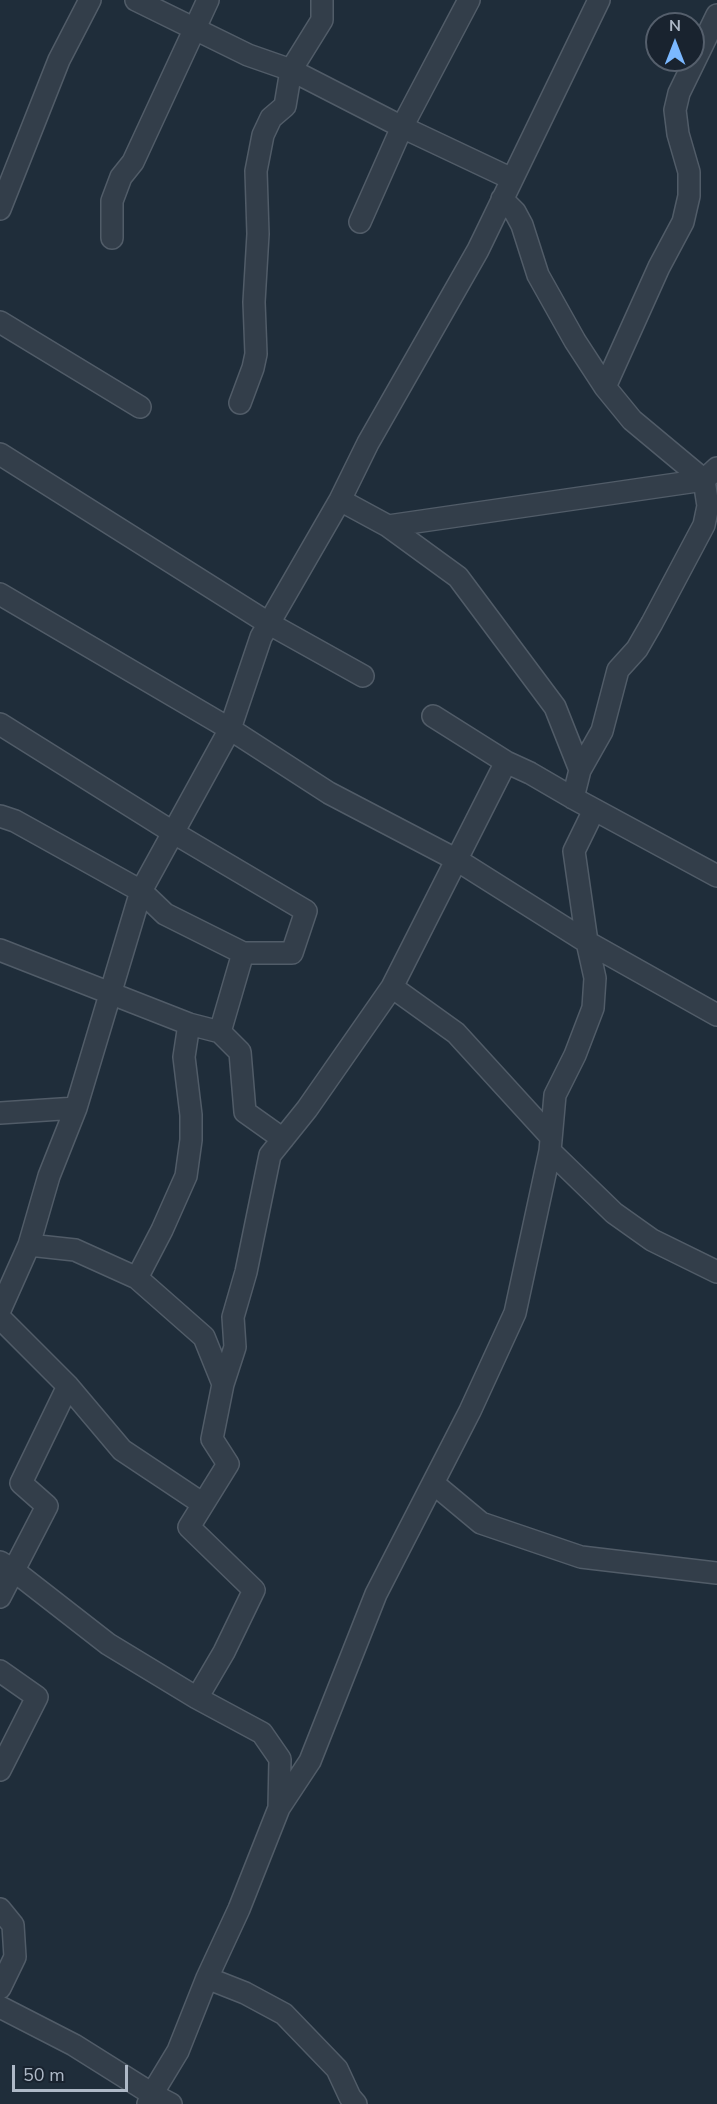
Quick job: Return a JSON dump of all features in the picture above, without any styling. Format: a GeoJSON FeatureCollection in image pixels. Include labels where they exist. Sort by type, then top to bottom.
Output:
{"type":"FeatureCollection","features":[{"type":"Feature","properties":{"kind":"street"},"geometry":{"type":"LineString","coordinates":[[0,209],[9,165],[90,0]]}},
{"type":"Feature","properties":{"kind":"street"},"geometry":{"type":"LineString","coordinates":[[136,0],[248,55],[291,70],[402,127],[512,179]]}},
{"type":"Feature","properties":{"kind":"street"},"geometry":{"type":"LineString","coordinates":[[112,238],[112,201],[121,177],[133,162],[208,0]]}},
{"type":"Feature","properties":{"kind":"street"},"geometry":{"type":"LineString","coordinates":[[240,403],[256,354],[254,303],[258,234],[256,171],[262,135],[271,118],[285,106],[291,70],[322,10],[335,0]]}},
{"type":"Feature","properties":{"kind":"street"},"geometry":{"type":"LineString","coordinates":[[360,222],[402,127],[469,0]]}},
{"type":"Feature","properties":{"kind":"street"},"geometry":{"type":"LineString","coordinates":[[0,1310],[7,1274],[28,1245],[49,1176],[76,1108],[141,891],[230,729],[261,636],[340,500],[368,443],[478,250],[599,0]]}},
{"type":"Feature","properties":{"kind":"street"},"geometry":{"type":"LineString","coordinates":[[605,387],[659,267],[683,222],[689,196],[689,172],[678,134],[675,110],[679,93],[717,15]]}},
{"type":"Feature","properties":{"kind":"street"},"geometry":{"type":"LineString","coordinates":[[502,199],[515,212],[522,225],[538,275],[575,341],[605,387],[632,420],[710,474]]}},
{"type":"Feature","properties":{"kind":"street"},"geometry":{"type":"LineString","coordinates":[[0,322],[140,407]]}},
{"type":"Feature","properties":{"kind":"street"},"geometry":{"type":"LineString","coordinates":[[0,454],[268,623],[363,676]]}},
{"type":"Feature","properties":{"kind":"street"},"geometry":{"type":"LineString","coordinates":[[573,798],[580,770],[602,730],[618,670],[637,649],[704,525],[712,517],[708,506],[710,474]]}},
{"type":"Feature","properties":{"kind":"street"},"geometry":{"type":"LineString","coordinates":[[388,526],[710,474]]}},
{"type":"Feature","properties":{"kind":"street"},"geometry":{"type":"LineString","coordinates":[[340,500],[388,526],[458,577],[555,707],[580,770]]}},
{"type":"Feature","properties":{"kind":"street"},"geometry":{"type":"LineString","coordinates":[[0,594],[230,729],[329,793],[457,860],[587,942],[717,1015]]}},
{"type":"Feature","properties":{"kind":"street"},"geometry":{"type":"LineString","coordinates":[[433,716],[506,762],[717,876]]}},
{"type":"Feature","properties":{"kind":"street"},"geometry":{"type":"LineString","coordinates":[[0,724],[174,833],[306,911],[292,953],[243,953],[165,914],[141,891],[15,821],[0,816]]}},
{"type":"Feature","properties":{"kind":"street"},"geometry":{"type":"LineString","coordinates":[[197,1698],[224,1652],[254,1590],[189,1527],[228,1464],[212,1438],[223,1384],[235,1347],[233,1317],[246,1272],[270,1155],[306,1109],[392,987],[506,762]]}},
{"type":"Feature","properties":{"kind":"street"},"geometry":{"type":"LineString","coordinates":[[150,2099],[178,2051],[207,1978],[239,1909],[279,1808],[310,1761],[376,1594],[470,1411],[515,1313],[551,1144],[555,1095],[575,1055],[593,1008],[596,978],[587,942],[574,851],[594,810]]}},
{"type":"Feature","properties":{"kind":"street"},"geometry":{"type":"LineString","coordinates":[[0,950],[189,1024],[220,1032],[240,1052],[245,1112],[284,1138]]}},
{"type":"Feature","properties":{"kind":"street"},"geometry":{"type":"LineString","coordinates":[[220,1032],[243,953]]}},
{"type":"Feature","properties":{"kind":"street"},"geometry":{"type":"LineString","coordinates":[[392,987],[456,1033],[551,1144],[624,1220],[652,1240],[717,1272]]}},
{"type":"Feature","properties":{"kind":"street"},"geometry":{"type":"LineString","coordinates":[[137,1278],[186,1176],[191,1140],[191,1115],[184,1058],[189,1024]]}},
{"type":"Feature","properties":{"kind":"street"},"geometry":{"type":"LineString","coordinates":[[0,1113],[76,1108]]}},
{"type":"Feature","properties":{"kind":"street"},"geometry":{"type":"LineString","coordinates":[[28,1245],[75,1250],[137,1278],[204,1337],[223,1384]]}},
{"type":"Feature","properties":{"kind":"street"},"geometry":{"type":"LineString","coordinates":[[0,1318],[68,1386],[122,1450],[203,1504]]}},
{"type":"Feature","properties":{"kind":"street"},"geometry":{"type":"LineString","coordinates":[[0,1597],[7,1566],[47,1506],[21,1483],[68,1386]]}},
{"type":"Feature","properties":{"kind":"street"},"geometry":{"type":"LineString","coordinates":[[433,1483],[481,1523],[581,1557],[717,1573]]}},
{"type":"Feature","properties":{"kind":"street"},"geometry":{"type":"LineString","coordinates":[[7,1566],[108,1644],[197,1698],[262,1733],[280,1759],[279,1808]]}},
{"type":"Feature","properties":{"kind":"street"},"geometry":{"type":"LineString","coordinates":[[0,1671],[37,1697],[0,1770]]}},
{"type":"Feature","properties":{"kind":"street"},"geometry":{"type":"LineString","coordinates":[[0,1909],[14,1925],[15,1957],[0,1988]]}},
{"type":"Feature","properties":{"kind":"street"},"geometry":{"type":"LineString","coordinates":[[207,1978],[245,1993],[284,2014],[337,2069],[350,2097],[356,2104]]}},
{"type":"Feature","properties":{"kind":"street"},"geometry":{"type":"LineString","coordinates":[[0,2007],[74,2045],[150,2099],[171,2104]]}}]}
